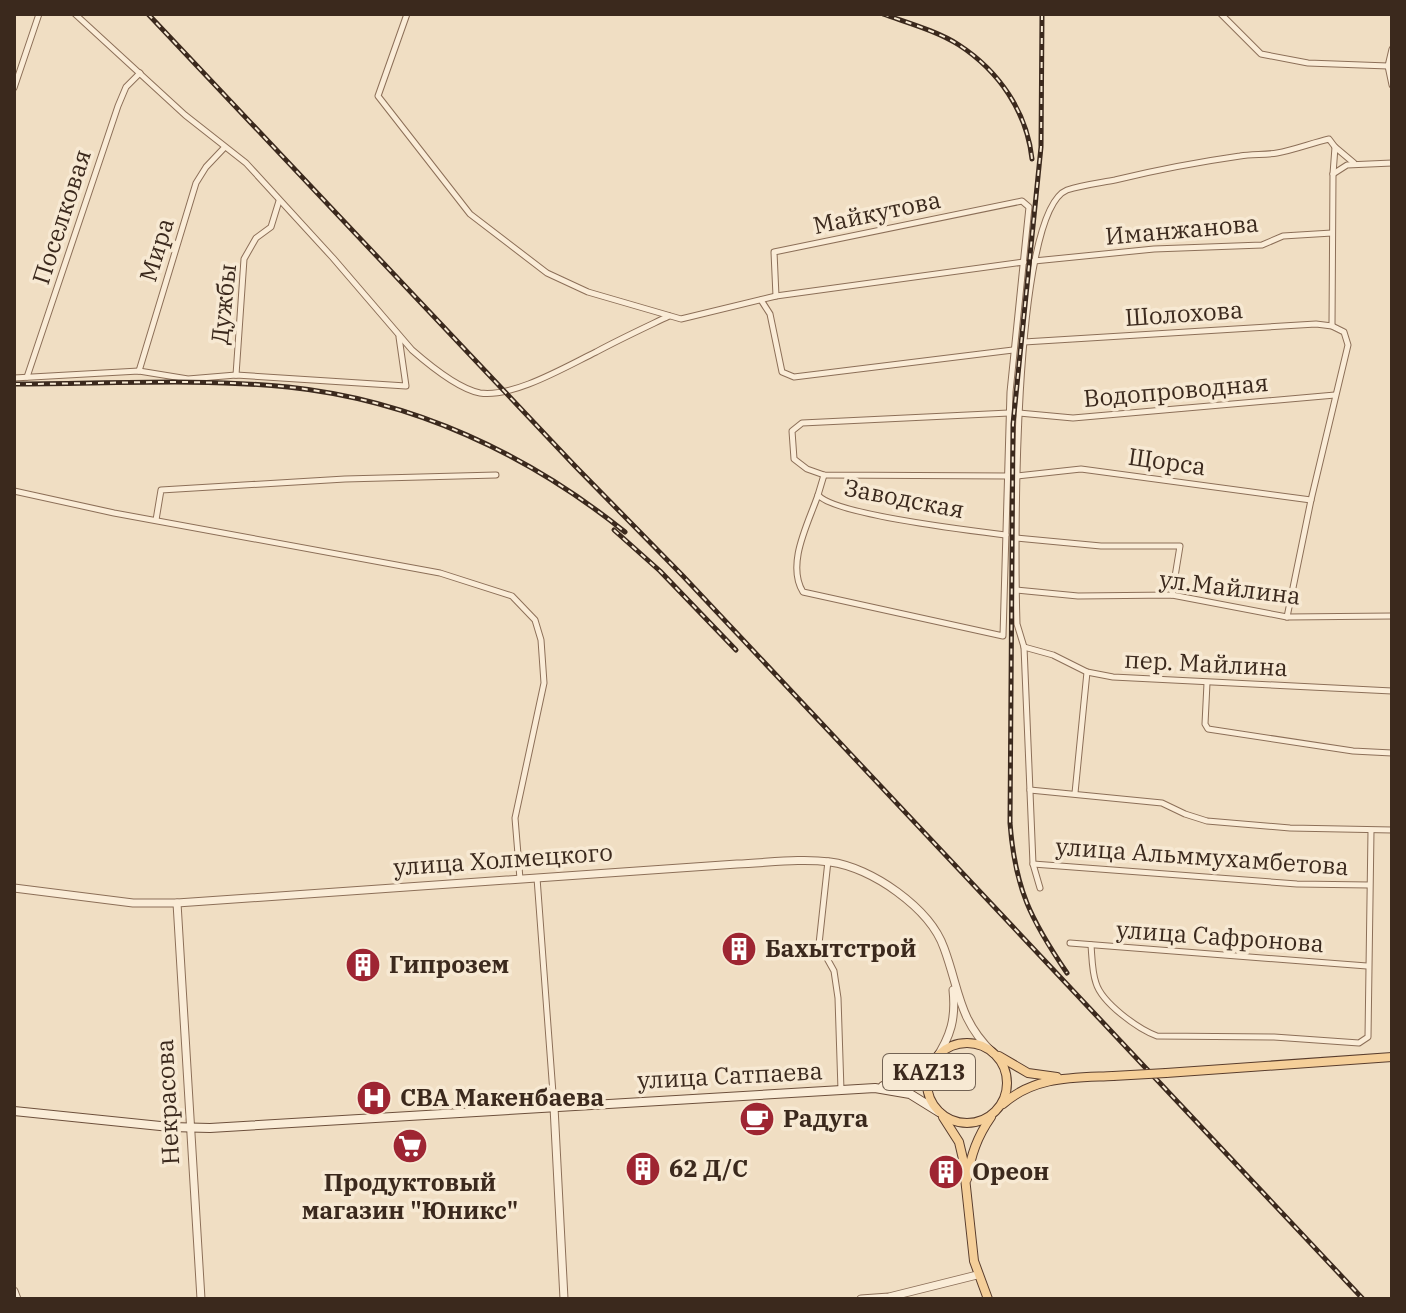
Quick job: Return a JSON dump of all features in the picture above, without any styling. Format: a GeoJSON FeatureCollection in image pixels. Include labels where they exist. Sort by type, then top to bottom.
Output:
{"type":"FeatureCollection","features":[{"type":"Feature","properties":{"kind":"main road","name":"KAZ13"},"geometry":{"type":"LineString","coordinates":[[988,1299],[977,1275],[969,1228],[967,1179],[959,1142],[928,1090],[930,1069],[948,1048],[963,1044],[983,1047],[1028,1073],[1069,1078]]}},
{"type":"Feature","properties":{"kind":"main road","name":"KAZ13"},"geometry":{"type":"LineString","coordinates":[[967,1179],[972,1151],[981,1131],[1005,1095],[1007,1077],[993,1053]]}},
{"type":"Feature","properties":{"kind":"main road","name":"KAZ13"},"geometry":{"type":"LineString","coordinates":[[939,1112],[963,1123],[981,1121],[1030,1085],[1069,1078],[1392,1057]]}},
{"type":"Feature","properties":{"kind":"main road"},"geometry":{"type":"LineString","coordinates":[[875,1088],[920,1073],[935,1060]]}},
{"type":"Feature","properties":{"kind":"main road","name":"улица Сатпаева"},"geometry":{"type":"LineString","coordinates":[[14,1111],[189,1127],[875,1088]]}},
{"type":"Feature","properties":{"kind":"main road"},"geometry":{"type":"LineString","coordinates":[[875,1088],[910,1094],[939,1112]]}},
{"type":"Feature","properties":{"kind":"street"},"geometry":{"type":"LineString","coordinates":[[14,88],[39,14]]}},
{"type":"Feature","properties":{"kind":"street"},"geometry":{"type":"LineString","coordinates":[[75,14],[224,148],[246,163],[412,350],[477,393],[490,393],[547,378],[669,316]]}},
{"type":"Feature","properties":{"kind":"street"},"geometry":{"type":"LineString","coordinates":[[407,14],[378,96],[470,214],[547,273],[588,292],[681,319],[776,296],[1024,262],[1010,392],[1003,636],[803,592],[797,583],[796,559],[818,495]]}},
{"type":"Feature","properties":{"kind":"street"},"geometry":{"type":"LineString","coordinates":[[1221,14],[1261,54],[1308,63],[1388,66]]}},
{"type":"Feature","properties":{"kind":"street"},"geometry":{"type":"LineString","coordinates":[[1392,49],[1388,66],[1392,85]]}},
{"type":"Feature","properties":{"kind":"street","name":"Поселковая"},"geometry":{"type":"LineString","coordinates":[[27,377],[118,106],[126,87],[140,73]]}},
{"type":"Feature","properties":{"kind":"street"},"geometry":{"type":"LineString","coordinates":[[1040,888],[1033,864],[1024,647],[1017,624],[1016,538],[1024,342],[1034,261],[1047,216],[1054,202],[1066,191],[1142,173],[1242,155],[1277,153],[1329,139],[1355,163]]}},
{"type":"Feature","properties":{"kind":"street"},"geometry":{"type":"LineString","coordinates":[[1332,326],[1334,144]]}},
{"type":"Feature","properties":{"kind":"street","name":"Мира"},"geometry":{"type":"LineString","coordinates":[[139,371],[196,183],[224,148]]}},
{"type":"Feature","properties":{"kind":"street"},"geometry":{"type":"LineString","coordinates":[[1333,174],[1355,163],[1392,163]]}},
{"type":"Feature","properties":{"kind":"street","name":"Дужбы"},"geometry":{"type":"LineString","coordinates":[[236,375],[244,259],[256,238],[271,227],[279,200]]}},
{"type":"Feature","properties":{"kind":"street","name":"Майкутова"},"geometry":{"type":"LineString","coordinates":[[776,296],[774,252],[1022,201],[1029,207],[1024,262]]}},
{"type":"Feature","properties":{"kind":"street","name":"Иманжанова"},"geometry":{"type":"LineString","coordinates":[[1034,261],[1154,249],[1262,245],[1283,236],[1332,233]]}},
{"type":"Feature","properties":{"kind":"street"},"geometry":{"type":"LineString","coordinates":[[761,300],[770,314],[782,372],[794,377],[1013,350]]}},
{"type":"Feature","properties":{"kind":"street","name":"Шолохова"},"geometry":{"type":"LineString","coordinates":[[1024,342],[1316,324],[1332,326],[1344,332],[1348,345],[1335,395]]}},
{"type":"Feature","properties":{"kind":"street"},"geometry":{"type":"LineString","coordinates":[[14,378],[139,371],[188,379],[236,375],[406,386],[399,336]]}},
{"type":"Feature","properties":{"kind":"street"},"geometry":{"type":"LineString","coordinates":[[1010,392],[1021,392]]}},
{"type":"Feature","properties":{"kind":"street"},"geometry":{"type":"LineString","coordinates":[[1287,617],[1335,395]]}},
{"type":"Feature","properties":{"kind":"street","name":"Водопроводная"},"geometry":{"type":"LineString","coordinates":[[1019,413],[1073,418],[1335,395]]}},
{"type":"Feature","properties":{"kind":"street"},"geometry":{"type":"LineString","coordinates":[[1008,476],[824,475],[807,469],[794,459],[792,431],[802,423],[1009,413]]}},
{"type":"Feature","properties":{"kind":"street","name":"Щорса"},"geometry":{"type":"LineString","coordinates":[[1017,476],[1081,469],[1311,500]]}},
{"type":"Feature","properties":{"kind":"street"},"geometry":{"type":"LineString","coordinates":[[156,520],[161,490],[330,479],[496,475]]}},
{"type":"Feature","properties":{"kind":"street","name":"Заводская"},"geometry":{"type":"LineString","coordinates":[[824,475],[818,495],[831,504],[912,523],[1006,535]]}},
{"type":"Feature","properties":{"kind":"street"},"geometry":{"type":"LineString","coordinates":[[14,491],[440,573],[512,596],[535,620],[541,640],[544,683],[515,818],[520,879]]}},
{"type":"Feature","properties":{"kind":"street"},"geometry":{"type":"LineString","coordinates":[[1016,538],[1101,546],[1180,546],[1172,595]]}},
{"type":"Feature","properties":{"kind":"street","name":"ул.Майлина"},"geometry":{"type":"LineString","coordinates":[[1016,590],[1078,596],[1172,595],[1287,617],[1392,616]]}},
{"type":"Feature","properties":{"kind":"street","name":"пер. Майлина"},"geometry":{"type":"LineString","coordinates":[[1024,647],[1053,655],[1087,672],[1139,680],[1392,691]]}},
{"type":"Feature","properties":{"kind":"street"},"geometry":{"type":"LineString","coordinates":[[1075,793],[1087,672]]}},
{"type":"Feature","properties":{"kind":"street"},"geometry":{"type":"LineString","coordinates":[[1207,683],[1205,724],[1214,731],[1353,751],[1392,753]]}},
{"type":"Feature","properties":{"kind":"street"},"geometry":{"type":"LineString","coordinates":[[1030,790],[1162,803],[1207,821],[1290,828],[1392,830]]}},
{"type":"Feature","properties":{"kind":"street"},"geometry":{"type":"LineString","coordinates":[[1091,945],[1096,984],[1105,998],[1145,1032],[1167,1037],[1274,1037],[1359,1043],[1368,1037],[1371,831]]}},
{"type":"Feature","properties":{"kind":"street"},"geometry":{"type":"LineString","coordinates":[[828,861],[819,944],[834,971],[838,998],[841,1090]]}},
{"type":"Feature","properties":{"kind":"street","name":"улица Холмецкого"},"geometry":{"type":"LineString","coordinates":[[14,888],[133,903],[177,903],[737,864],[828,861],[871,876],[916,908],[934,927],[949,964]]}},
{"type":"Feature","properties":{"kind":"street","name":"улица Альммухамбетова"},"geometry":{"type":"LineString","coordinates":[[1033,864],[1297,884],[1369,885]]}},
{"type":"Feature","properties":{"kind":"street"},"geometry":{"type":"LineString","coordinates":[[537,878],[564,1299]]}},
{"type":"Feature","properties":{"kind":"street","name":"Некрасова"},"geometry":{"type":"LineString","coordinates":[[177,903],[201,1299]]}},
{"type":"Feature","properties":{"kind":"street","name":"улица Сафронова"},"geometry":{"type":"LineString","coordinates":[[1070,943],[1367,966]]}},
{"type":"Feature","properties":{"kind":"street"},"geometry":{"type":"LineString","coordinates":[[949,964],[969,1025],[993,1053]]}},
{"type":"Feature","properties":{"kind":"street"},"geometry":{"type":"LineString","coordinates":[[935,1060],[946,1044],[955,1014],[949,964]]}},
{"type":"Feature","properties":{"kind":"street"},"geometry":{"type":"LineString","coordinates":[[861,1299],[889,1298],[977,1275]]}},
{"type":"Feature","properties":{"kind":"street"},"geometry":{"type":"LineString","coordinates":[[14,1291],[17,1299]]}},
{"type":"Feature","properties":{"kind":"railway"},"geometry":{"type":"LineString","coordinates":[[148,14],[683,576],[1363,1299]]}},
{"type":"Feature","properties":{"kind":"railway"},"geometry":{"type":"LineString","coordinates":[[883,14],[950,40],[987,67],[1017,109],[1032,159]]}},
{"type":"Feature","properties":{"kind":"railway"},"geometry":{"type":"LineString","coordinates":[[1042,14],[1041,147],[1013,424],[1010,823],[1016,867],[1027,903],[1067,973]]}},
{"type":"Feature","properties":{"kind":"railway"},"geometry":{"type":"LineString","coordinates":[[14,384],[254,384],[334,394],[380,404],[424,418],[509,455],[549,478],[625,532]]}},
{"type":"Feature","properties":{"kind":"railway"},"geometry":{"type":"LineString","coordinates":[[614,530],[660,571],[736,650]]}},
{"type":"Feature","properties":{"kind":"place","name":"Бахытстрой"},"geometry":{"type":"Point","coordinates":[739,949]}},
{"type":"Feature","properties":{"kind":"place","name":"Гипрозем"},"geometry":{"type":"Point","coordinates":[363,965]}},
{"type":"Feature","properties":{"kind":"place","name":"СВА Макенбаева"},"geometry":{"type":"Point","coordinates":[374,1098]}},
{"type":"Feature","properties":{"kind":"place","name":"Радуга"},"geometry":{"type":"Point","coordinates":[757,1119]}},
{"type":"Feature","properties":{"kind":"place","name":"Продуктовый магазин \"Юникс\""},"geometry":{"type":"Point","coordinates":[410,1146]}},
{"type":"Feature","properties":{"kind":"place","name":"62 Д/С"},"geometry":{"type":"Point","coordinates":[643,1169]}},
{"type":"Feature","properties":{"kind":"place","name":"Ореон"},"geometry":{"type":"Point","coordinates":[946,1172]}}]}
